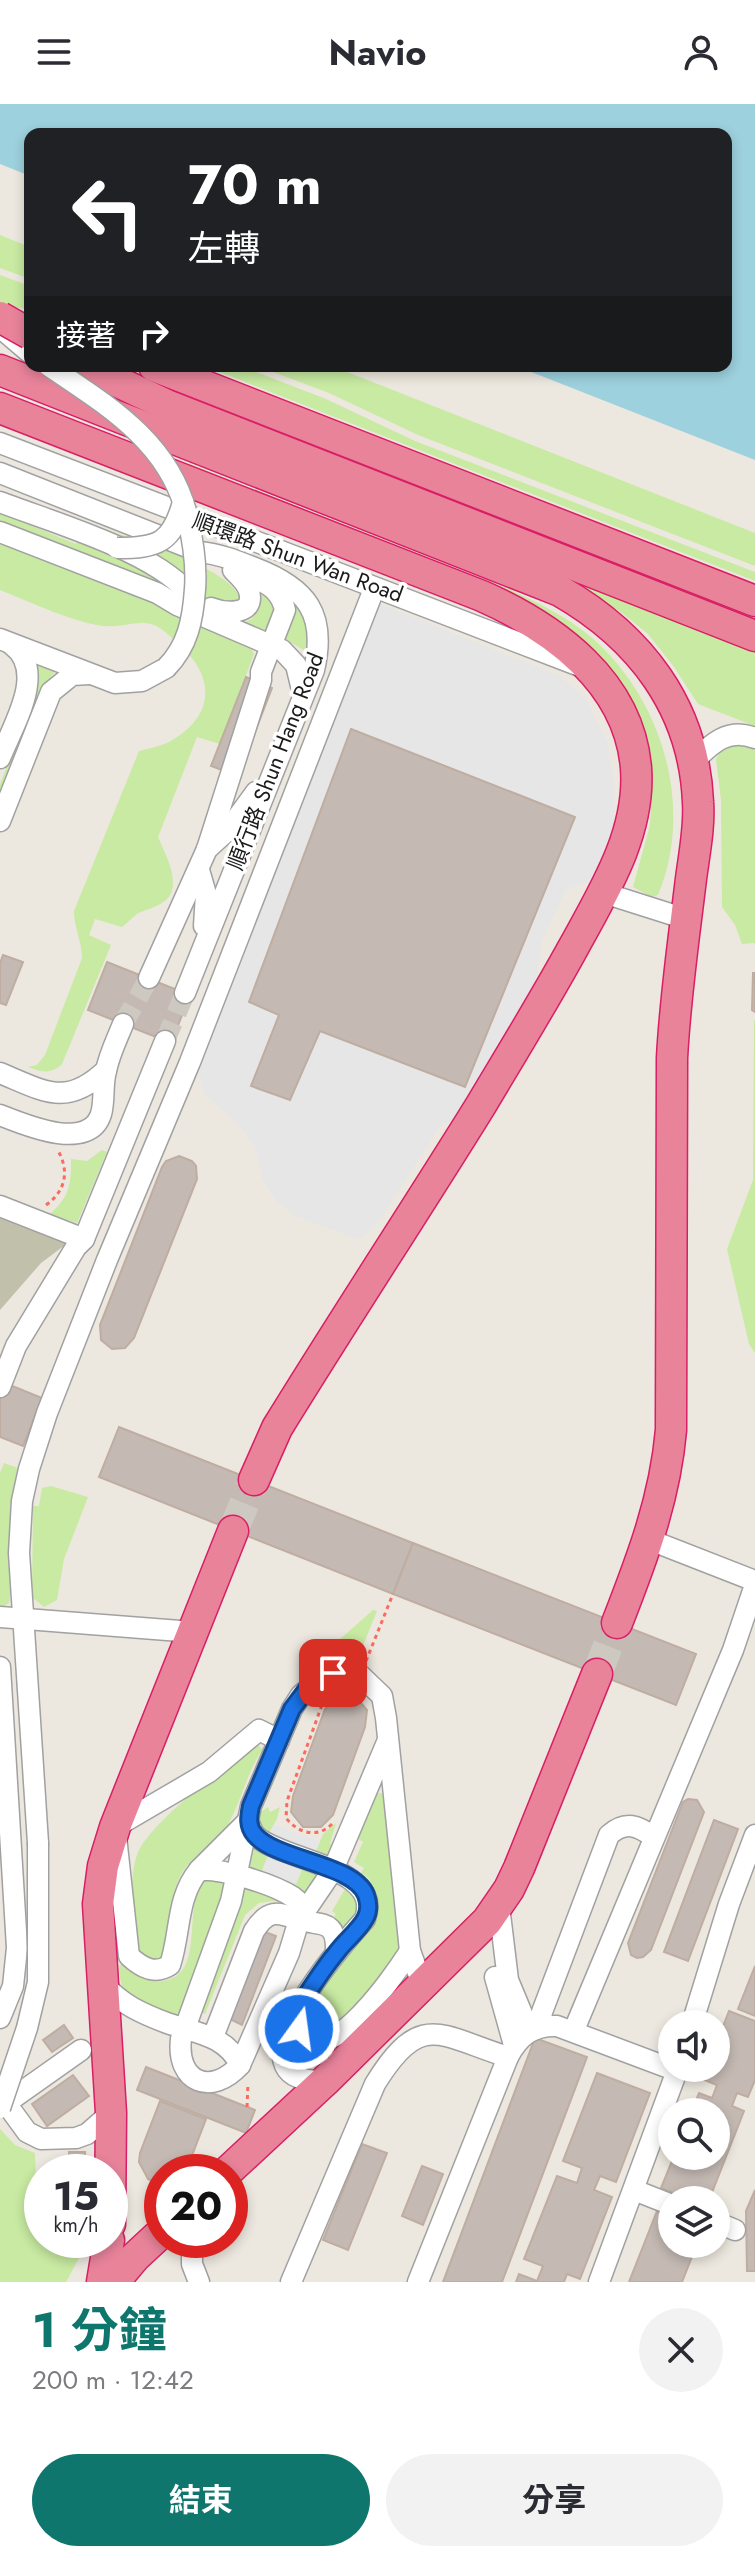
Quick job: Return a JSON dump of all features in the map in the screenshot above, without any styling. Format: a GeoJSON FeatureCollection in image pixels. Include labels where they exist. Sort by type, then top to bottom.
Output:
{"type":"FeatureCollection","features":[{"type":"Feature","properties":{"kind":"highway"},"geometry":{"type":"LineString","coordinates":[[0,322],[24,329]]}},
{"type":"Feature","properties":{"kind":"highway"},"geometry":{"type":"LineString","coordinates":[[0,370],[560,591],[589,608],[634,646],[654,671],[680,722],[693,762],[698,806],[674,1015],[672,1058],[671,1430],[664,1487],[650,1540],[617,1623]]}},
{"type":"Feature","properties":{"kind":"highway"},"geometry":{"type":"LineString","coordinates":[[96,372],[143,395],[755,636]]}},
{"type":"Feature","properties":{"kind":"highway"},"geometry":{"type":"LineString","coordinates":[[169,372],[755,601]]}},
{"type":"Feature","properties":{"kind":"highway"},"geometry":{"type":"LineString","coordinates":[[0,408],[500,604],[554,635],[595,674],[623,719],[632,745],[636,790],[630,827],[604,893],[543,1003],[277,1428],[254,1480]]}},
{"type":"Feature","properties":{"kind":"highway"},"geometry":{"type":"LineString","coordinates":[[111,2154],[99,1893],[103,1866],[115,1827],[233,1531]]}},
{"type":"Feature","properties":{"kind":"highway"},"geometry":{"type":"LineString","coordinates":[[246,2154],[325,2081],[493,1914],[519,1868],[597,1674]]}},
{"type":"Feature","properties":{"kind":"highway"},"geometry":{"type":"LineString","coordinates":[[114,2282],[144,2249]]}},
{"type":"Feature","properties":{"kind":"highway"},"geometry":{"type":"LineString","coordinates":[[102,2282],[106,2258]]}},
{"type":"Feature","properties":{"kind":"lane"},"geometry":{"type":"LineString","coordinates":[[0,322],[24,347]]}},
{"type":"Feature","properties":{"kind":"lane"},"geometry":{"type":"LineString","coordinates":[[4,641],[108,681],[131,683],[166,668],[183,645],[190,625],[194,600],[193,541],[183,500],[166,464],[147,439],[120,415],[58,372]]}},
{"type":"Feature","properties":{"kind":"lane","name":"順環路 Shun Wan Road"},"geometry":{"type":"LineString","coordinates":[[0,443],[374,589],[403,596],[595,674]]}},
{"type":"Feature","properties":{"kind":"lane","name":"順行路 Shun Hang Road"},"geometry":{"type":"LineString","coordinates":[[0,473],[200,552],[217,553],[270,574],[288,583],[308,604],[318,627],[319,649],[314,670],[185,993]]}},
{"type":"Feature","properties":{"kind":"lane"},"geometry":{"type":"LineString","coordinates":[[117,548],[145,547],[160,542],[173,530],[183,500]]}},
{"type":"Feature","properties":{"kind":"lane"},"geometry":{"type":"LineString","coordinates":[[0,502],[117,548],[172,576],[194,600]]}},
{"type":"Feature","properties":{"kind":"lane"},"geometry":{"type":"LineString","coordinates":[[0,532],[157,593],[177,605],[272,645],[289,655],[296,665],[303,694]]}},
{"type":"Feature","properties":{"kind":"lane"},"geometry":{"type":"LineString","coordinates":[[149,978],[207,849],[285,610],[273,588],[212,561],[200,552]]}},
{"type":"Feature","properties":{"kind":"lane"},"geometry":{"type":"LineString","coordinates":[[157,593],[181,597],[226,614],[233,613],[245,607],[250,596],[233,570]]}},
{"type":"Feature","properties":{"kind":"lane"},"geometry":{"type":"LineString","coordinates":[[2,2102],[27,2028],[38,1982],[38,1843],[20,1528],[29,1469],[47,1413],[190,1062],[374,589]]}},
{"type":"Feature","properties":{"kind":"lane"},"geometry":{"type":"LineString","coordinates":[[0,758],[28,681],[25,659],[4,641]]}},
{"type":"Feature","properties":{"kind":"lane"},"geometry":{"type":"LineString","coordinates":[[0,821],[51,692],[72,675],[89,674]]}},
{"type":"Feature","properties":{"kind":"lane"},"geometry":{"type":"LineString","coordinates":[[693,762],[711,744],[727,735],[744,734],[755,738]]}},
{"type":"Feature","properties":{"kind":"lane"},"geometry":{"type":"LineString","coordinates":[[207,849],[229,829],[273,769]]}},
{"type":"Feature","properties":{"kind":"lane"},"geometry":{"type":"LineString","coordinates":[[199,870],[206,894],[199,958]]}},
{"type":"Feature","properties":{"kind":"lane"},"geometry":{"type":"LineString","coordinates":[[604,893],[686,919]]}},
{"type":"Feature","properties":{"kind":"lane"},"geometry":{"type":"LineString","coordinates":[[0,1115],[42,1131],[63,1134],[81,1132],[93,1125],[101,1116],[106,1070],[123,1024]]}},
{"type":"Feature","properties":{"kind":"lane"},"geometry":{"type":"LineString","coordinates":[[0,1387],[16,1346],[83,1238],[165,1041]]}},
{"type":"Feature","properties":{"kind":"lane"},"geometry":{"type":"LineString","coordinates":[[0,1073],[43,1091],[59,1093],[89,1086],[106,1070]]}},
{"type":"Feature","properties":{"kind":"lane"},"geometry":{"type":"LineString","coordinates":[[0,1206],[83,1238],[116,1239]]}},
{"type":"Feature","properties":{"kind":"lane"},"geometry":{"type":"LineString","coordinates":[[83,1238],[107,1260]]}},
{"type":"Feature","properties":{"kind":"lane"},"geometry":{"type":"LineString","coordinates":[[574,2030],[733,1650],[755,1583],[650,1540]]}},
{"type":"Feature","properties":{"kind":"lane"},"geometry":{"type":"LineString","coordinates":[[0,1617],[193,1632]]}},
{"type":"Feature","properties":{"kind":"lane"},"geometry":{"type":"LineString","coordinates":[[0,1667],[17,1962],[13,1986],[0,2018]]}},
{"type":"Feature","properties":{"kind":"lane"},"geometry":{"type":"LineString","coordinates":[[388,1740],[333,1870],[302,1916],[240,2065],[226,2078],[207,2083],[189,2075],[183,2063],[180,2050],[185,2029],[231,1901],[251,1806],[292,1709],[310,1685],[333,1673],[360,1675],[382,1696],[388,1740],[410,1951],[422,1984]]}},
{"type":"Feature","properties":{"kind":"lane"},"geometry":{"type":"LineString","coordinates":[[248,1821],[189,1881],[182,1900],[170,1965],[163,1970],[144,1968],[129,1956],[115,1827],[209,1772],[259,1730],[279,1740]]}},
{"type":"Feature","properties":{"kind":"lane"},"geometry":{"type":"LineString","coordinates":[[248,1821],[254,1835],[266,1843],[333,1870],[360,1885],[367,1897],[369,1908],[365,1919],[336,1952],[295,2013],[284,2039],[285,2064],[291,2074],[302,2079],[325,2081]]}},
{"type":"Feature","properties":{"kind":"lane"},"geometry":{"type":"LineString","coordinates":[[418,2282],[522,2040],[542,2012],[609,1835],[625,1825],[636,1825],[654,1837]]}},
{"type":"Feature","properties":{"kind":"lane"},"geometry":{"type":"LineString","coordinates":[[696,2010],[729,1904],[755,1835]]}},
{"type":"Feature","properties":{"kind":"lane"},"geometry":{"type":"LineString","coordinates":[[199,1870],[213,1869],[237,1875],[293,1897],[302,1916]]}},
{"type":"Feature","properties":{"kind":"lane"},"geometry":{"type":"LineString","coordinates":[[213,2037],[260,1921],[273,1914],[289,1913],[322,1923],[337,1940],[336,1952]]}},
{"type":"Feature","properties":{"kind":"lane"},"geometry":{"type":"LineString","coordinates":[[493,1914],[522,2040]]}},
{"type":"Feature","properties":{"kind":"lane"},"geometry":{"type":"LineString","coordinates":[[295,2013],[299,2029],[306,2037],[320,2040],[334,2037],[347,2029],[384,1991],[410,1951]]}},
{"type":"Feature","properties":{"kind":"lane"},"geometry":{"type":"LineString","coordinates":[[104,1984],[114,1997],[135,2010],[213,2037],[236,2055],[240,2065]]}},
{"type":"Feature","properties":{"kind":"lane"},"geometry":{"type":"LineString","coordinates":[[291,2282],[375,2084],[393,2056],[420,2035],[438,2033],[522,2040],[557,2026],[658,2062]]}},
{"type":"Feature","properties":{"kind":"lane"},"geometry":{"type":"LineString","coordinates":[[2,2102],[81,2050]]}},
{"type":"Feature","properties":{"kind":"lane"},"geometry":{"type":"LineString","coordinates":[[599,2282],[674,2082]]}},
{"type":"Feature","properties":{"kind":"lane"},"geometry":{"type":"LineString","coordinates":[[2,2102],[27,2132],[41,2139],[76,2138],[87,2134],[111,2113]]}},
{"type":"Feature","properties":{"kind":"lane"},"geometry":{"type":"LineString","coordinates":[[634,2190],[658,2199]]}},
{"type":"Feature","properties":{"kind":"lane"},"geometry":{"type":"LineString","coordinates":[[192,2258],[199,2282]]}},
{"type":"Feature","properties":{"kind":"path"},"geometry":{"type":"LineString","coordinates":[[21,1214],[50,1203],[64,1184],[65,1166],[61,1154],[42,1131]]}},
{"type":"Feature","properties":{"kind":"shaded area"},"geometry":{"type":"Polygon","coordinates":[[[380,604],[560,676],[585,698],[608,742],[614,787],[614,826],[594,880],[566,889],[542,941],[533,1001],[458,1119],[442,1124],[380,1219],[358,1239],[295,1216],[276,1201],[263,1180],[254,1145],[234,1120],[204,1094],[199,1073],[380,604]]]}},
{"type":"Feature","properties":{"kind":"shaded area"},"geometry":{"type":"Polygon","coordinates":[[[0,1214],[69,1242],[41,1263],[0,1310],[0,1214]]]}},
{"type":"Feature","properties":{"kind":"shaded area"},"geometry":{"type":"Polygon","coordinates":[[[274,1824],[320,1842],[315,1853],[268,1835],[274,1824]]]}},
{"type":"Feature","properties":{"kind":"shaded area"},"geometry":{"type":"Polygon","coordinates":[[[269,1853],[303,1867],[296,1884],[262,1870],[269,1853]]]}},
{"type":"Feature","properties":{"kind":"green space"},"geometry":{"type":"Polygon","coordinates":[[[0,235],[24,245],[24,277],[0,268],[0,235]]]}},
{"type":"Feature","properties":{"kind":"green space"},"geometry":{"type":"Polygon","coordinates":[[[0,275],[24,284],[24,309],[0,304],[0,275]]]}},
{"type":"Feature","properties":{"kind":"green space"},"geometry":{"type":"Polygon","coordinates":[[[219,372],[256,372],[326,399],[415,441],[755,572],[755,581],[219,372]]]}},
{"type":"Feature","properties":{"kind":"green space"},"geometry":{"type":"Polygon","coordinates":[[[273,372],[347,372],[755,533],[755,566],[418,435],[329,393],[273,372]]]}},
{"type":"Feature","properties":{"kind":"green space"},"geometry":{"type":"Polygon","coordinates":[[[190,464],[511,590],[552,611],[591,637],[616,662],[637,691],[653,722],[665,756],[672,791],[673,826],[669,861],[658,895],[652,897],[633,887],[650,825],[652,784],[649,764],[608,670],[188,469],[190,464]]]}},
{"type":"Feature","properties":{"kind":"green space"},"geometry":{"type":"Polygon","coordinates":[[[0,513],[76,544],[85,522],[146,543],[215,574],[231,586],[240,598],[232,605],[218,606],[0,521],[0,513]]]}},
{"type":"Feature","properties":{"kind":"green space"},"geometry":{"type":"Polygon","coordinates":[[[0,542],[179,613],[250,646],[254,654],[220,744],[197,737],[158,837],[171,868],[171,892],[164,902],[137,914],[122,927],[95,919],[89,935],[111,945],[62,1064],[46,1072],[28,1067],[37,1065],[45,1055],[82,958],[74,911],[139,751],[166,743],[187,729],[202,708],[204,684],[201,672],[183,648],[154,625],[94,624],[0,590],[0,542]]]}},
{"type":"Feature","properties":{"kind":"green space"},"geometry":{"type":"Polygon","coordinates":[[[583,581],[755,647],[755,726],[698,704],[648,634],[622,613],[581,588],[583,581]]]}},
{"type":"Feature","properties":{"kind":"green space"},"geometry":{"type":"Polygon","coordinates":[[[260,587],[277,607],[268,631],[242,623],[252,619],[259,602],[260,587]]]}},
{"type":"Feature","properties":{"kind":"green space"},"geometry":{"type":"Polygon","coordinates":[[[296,604],[308,624],[310,647],[305,651],[284,638],[296,604]]]}},
{"type":"Feature","properties":{"kind":"green space"},"geometry":{"type":"Polygon","coordinates":[[[38,664],[54,670],[54,673],[40,689],[0,792],[0,784],[35,695],[38,664]]]}},
{"type":"Feature","properties":{"kind":"green space"},"geometry":{"type":"Polygon","coordinates":[[[732,743],[755,750],[755,943],[742,944],[735,925],[722,907],[721,800],[716,759],[723,746],[732,743]]]}},
{"type":"Feature","properties":{"kind":"green space"},"geometry":{"type":"Polygon","coordinates":[[[754,1020],[755,1353],[749,1344],[727,1249],[753,1180],[754,1020]]]}},
{"type":"Feature","properties":{"kind":"green space"},"geometry":{"type":"Polygon","coordinates":[[[102,1150],[107,1152],[77,1223],[50,1214],[68,1190],[71,1159],[87,1161],[102,1150]]]}},
{"type":"Feature","properties":{"kind":"green space"},"geometry":{"type":"Polygon","coordinates":[[[4,1463],[18,1468],[10,1526],[10,1596],[9,1603],[0,1609],[0,1473],[4,1463]]]}},
{"type":"Feature","properties":{"kind":"green space"},"geometry":{"type":"Polygon","coordinates":[[[51,1486],[88,1497],[64,1559],[57,1600],[44,1607],[32,1597],[33,1506],[39,1506],[42,1488],[51,1486]]]}},
{"type":"Feature","properties":{"kind":"green space"},"geometry":{"type":"Polygon","coordinates":[[[373,1610],[377,1611],[356,1663],[338,1663],[316,1670],[312,1664],[373,1610]]]}},
{"type":"Feature","properties":{"kind":"green space"},"geometry":{"type":"Polygon","coordinates":[[[257,1745],[263,1749],[229,1823],[219,1837],[192,1860],[177,1884],[167,1953],[161,1963],[140,1959],[133,1918],[132,1887],[140,1848],[161,1822],[190,1795],[249,1746],[257,1745]]]}},
{"type":"Feature","properties":{"kind":"green space"},"geometry":{"type":"Polygon","coordinates":[[[379,1793],[386,1794],[397,1873],[401,1918],[399,1949],[387,1971],[342,2019],[326,2029],[312,2031],[303,2011],[376,1911],[372,1884],[361,1873],[364,1868],[354,1862],[363,1842],[357,1838],[373,1797],[379,1793]]]}},
{"type":"Feature","properties":{"kind":"green space"},"geometry":{"type":"Polygon","coordinates":[[[268,1807],[270,1812],[280,1807],[268,1835],[261,1832],[257,1815],[268,1807]]]}},
{"type":"Feature","properties":{"kind":"green space"},"geometry":{"type":"Polygon","coordinates":[[[336,1823],[330,1844],[336,1847],[328,1856],[315,1853],[323,1834],[336,1823]]]}},
{"type":"Feature","properties":{"kind":"green space"},"geometry":{"type":"Polygon","coordinates":[[[249,1847],[269,1853],[263,1871],[296,1884],[303,1867],[320,1874],[305,1897],[246,1870],[249,1847]]]}},
{"type":"Feature","properties":{"kind":"green space"},"geometry":{"type":"Polygon","coordinates":[[[207,1876],[227,1878],[225,1897],[179,2017],[137,2002],[124,1989],[119,1966],[123,1964],[151,1981],[176,1976],[185,1966],[190,1952],[195,1902],[199,1887],[207,1876]]]}},
{"type":"Feature","properties":{"kind":"green space"},"geometry":{"type":"Polygon","coordinates":[[[243,1884],[286,1903],[259,1903],[245,1915],[205,2014],[200,2012],[239,1912],[243,1884]]]}},
{"type":"Feature","properties":{"kind":"green space"},"geometry":{"type":"Polygon","coordinates":[[[356,1888],[358,1915],[343,1934],[332,1920],[336,1914],[332,1911],[345,1889],[356,1888]]]}},
{"type":"Feature","properties":{"kind":"green space"},"geometry":{"type":"Polygon","coordinates":[[[0,2129],[15,2145],[35,2153],[24,2154],[24,2258],[79,2258],[66,2282],[0,2282],[0,2129]]]}},
{"type":"Feature","properties":{"kind":"water"},"geometry":{"type":"Polygon","coordinates":[[[0,104],[755,104],[755,460],[531,372],[732,372],[732,128],[24,128],[24,174],[0,164],[0,104]]]}},
{"type":"Feature","properties":{"kind":"building"},"geometry":{"type":"Polygon","coordinates":[[[246,677],[272,688],[238,776],[211,766],[246,677]]]}},
{"type":"Feature","properties":{"kind":"building"},"geometry":{"type":"Polygon","coordinates":[[[351,729],[575,817],[465,1087],[320,1031],[290,1100],[251,1086],[279,1015],[249,1002],[351,729]]]}},
{"type":"Feature","properties":{"kind":"building"},"geometry":{"type":"Polygon","coordinates":[[[3,955],[23,962],[6,1005],[0,1003],[0,963],[3,955]]]}},
{"type":"Feature","properties":{"kind":"building"},"geometry":{"type":"Polygon","coordinates":[[[107,962],[190,995],[171,1043],[88,1010],[107,962]]]}},
{"type":"Feature","properties":{"kind":"building"},"geometry":{"type":"Polygon","coordinates":[[[755,973],[755,1012],[752,1010],[755,973]]]}},
{"type":"Feature","properties":{"kind":"building"},"geometry":{"type":"Polygon","coordinates":[[[179,1156],[196,1166],[197,1179],[134,1338],[125,1348],[112,1349],[101,1340],[100,1325],[162,1167],[166,1161],[179,1156]]]}},
{"type":"Feature","properties":{"kind":"building"},"geometry":{"type":"Polygon","coordinates":[[[0,1381],[42,1398],[23,1446],[0,1437],[0,1381]]]}},
{"type":"Feature","properties":{"kind":"building"},"geometry":{"type":"Polygon","coordinates":[[[119,1427],[413,1543],[393,1594],[99,1477],[119,1427]]]}},
{"type":"Feature","properties":{"kind":"building"},"geometry":{"type":"Polygon","coordinates":[[[413,1543],[696,1654],[676,1705],[393,1594],[413,1543]]]}},
{"type":"Feature","properties":{"kind":"building"},"geometry":{"type":"Polygon","coordinates":[[[338,1696],[356,1697],[367,1710],[365,1727],[333,1815],[321,1827],[303,1827],[291,1812],[293,1796],[325,1709],[338,1696]]]}},
{"type":"Feature","properties":{"kind":"building"},"geometry":{"type":"Polygon","coordinates":[[[697,1800],[704,1812],[651,1950],[637,1958],[631,1955],[628,1943],[683,1802],[697,1800]]]}},
{"type":"Feature","properties":{"kind":"building"},"geometry":{"type":"Polygon","coordinates":[[[714,1820],[738,1829],[688,1961],[664,1952],[714,1820]]]}},
{"type":"Feature","properties":{"kind":"building"},"geometry":{"type":"Polygon","coordinates":[[[250,1926],[276,1936],[242,2025],[215,2012],[250,1926]]]}},
{"type":"Feature","properties":{"kind":"building"},"geometry":{"type":"Polygon","coordinates":[[[755,1966],[755,2016],[738,2009],[755,1966]]]}},
{"type":"Feature","properties":{"kind":"building"},"geometry":{"type":"Polygon","coordinates":[[[730,2011],[755,2021],[755,2080],[748,2097],[737,2093],[732,2106],[744,2111],[730,2147],[730,2098],[712,2098],[717,2085],[710,2082],[730,2082],[730,2011]]]}},
{"type":"Feature","properties":{"kind":"building"},"geometry":{"type":"Polygon","coordinates":[[[64,2025],[73,2038],[52,2052],[43,2040],[64,2025]]]}},
{"type":"Feature","properties":{"kind":"building"},"geometry":{"type":"Polygon","coordinates":[[[535,2038],[587,2057],[502,2282],[443,2282],[535,2038]]]}},
{"type":"Feature","properties":{"kind":"building"},"geometry":{"type":"Polygon","coordinates":[[[146,2067],[255,2110],[246,2133],[137,2090],[146,2067]]]}},
{"type":"Feature","properties":{"kind":"building"},"geometry":{"type":"Polygon","coordinates":[[[597,2073],[650,2093],[616,2182],[600,2176],[594,2190],[612,2197],[580,2279],[567,2274],[564,2282],[516,2282],[519,2274],[537,2281],[543,2266],[524,2259],[557,2176],[577,2183],[582,2168],[563,2161],[597,2073]]]}},
{"type":"Feature","properties":{"kind":"building"},"geometry":{"type":"Polygon","coordinates":[[[73,2075],[89,2096],[47,2126],[32,2104],[73,2075]]]}},
{"type":"Feature","properties":{"kind":"building"},"geometry":{"type":"Polygon","coordinates":[[[160,2101],[206,2119],[193,2154],[144,2154],[144,2171],[139,2162],[160,2101]]]}},
{"type":"Feature","properties":{"kind":"building"},"geometry":{"type":"Polygon","coordinates":[[[362,2144],[387,2153],[348,2250],[323,2240],[362,2144]]]}},
{"type":"Feature","properties":{"kind":"building"},"geometry":{"type":"Polygon","coordinates":[[[422,2166],[443,2174],[423,2225],[402,2216],[422,2166]]]}},
{"type":"Feature","properties":{"kind":"building"},"geometry":{"type":"Polygon","coordinates":[[[668,2170],[721,2170],[715,2186],[662,2186],[668,2170]]]}},
{"type":"Feature","properties":{"kind":"building"},"geometry":{"type":"Polygon","coordinates":[[[755,2190],[755,2271],[747,2271],[746,2211],[755,2190]]]}},
{"type":"Feature","properties":{"kind":"building"},"geometry":{"type":"Polygon","coordinates":[[[658,2211],[658,2258],[691,2258],[682,2282],[629,2282],[658,2211]]]}},
{"type":"Feature","properties":{"kind":"tunnel"},"geometry":{"type":"LineString","coordinates":[[123,1024],[149,978]]}},
{"type":"Feature","properties":{"kind":"tunnel"},"geometry":{"type":"LineString","coordinates":[[165,1041],[185,993]]}},
{"type":"Feature","properties":{"kind":"tunnel"},"geometry":{"type":"LineString","coordinates":[[233,1531],[254,1480]]}},
{"type":"Feature","properties":{"kind":"tunnel"},"geometry":{"type":"LineString","coordinates":[[597,1674],[617,1623]]}},
{"type":"Feature","properties":{"kind":"route"},"geometry":{"type":"LineString","coordinates":[[299,2029],[295,2013],[336,1952],[365,1919],[369,1908],[367,1897],[360,1885],[333,1870],[266,1843],[254,1835],[248,1821],[251,1806],[292,1709],[310,1685],[333,1673]]}}]}
